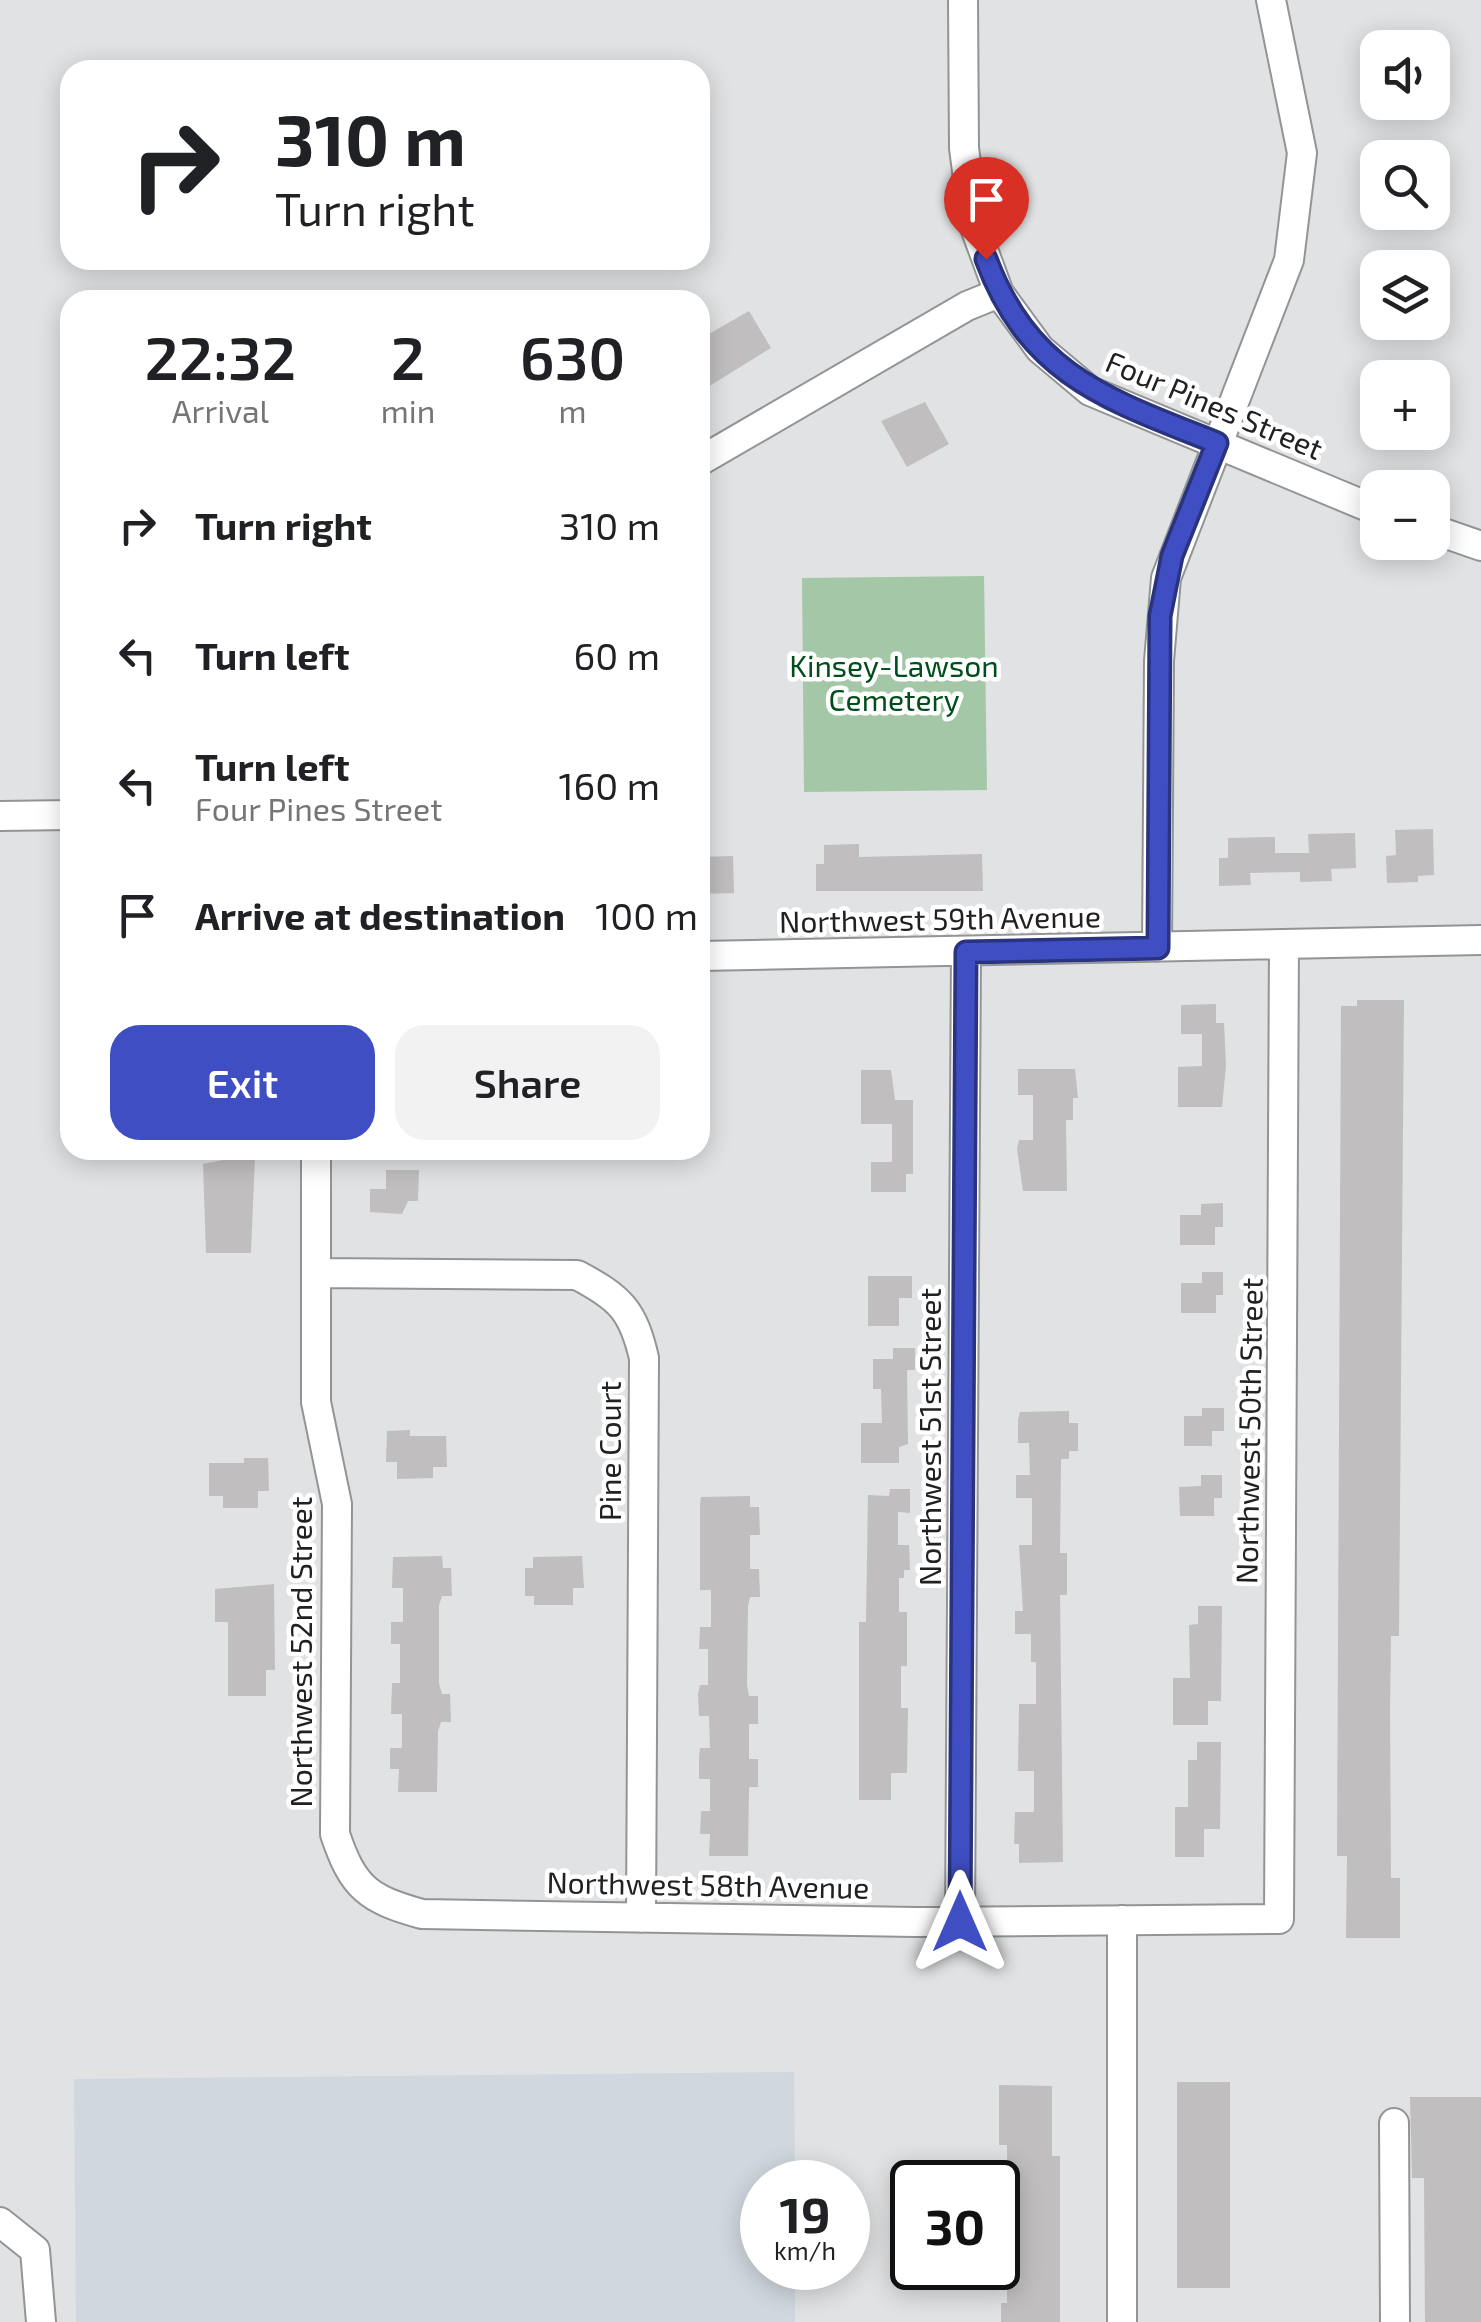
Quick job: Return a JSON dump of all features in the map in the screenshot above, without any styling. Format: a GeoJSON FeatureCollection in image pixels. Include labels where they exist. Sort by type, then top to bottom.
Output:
{"type":"FeatureCollection","features":[{"type":"Feature","properties":{"kind":"street","name":"Four Pines Street"},"geometry":{"type":"LineString","coordinates":[[963,0],[964,148],[974,225],[999,293],[1040,349],[1090,391],[1360,503]]}},
{"type":"Feature","properties":{"kind":"street"},"geometry":{"type":"LineString","coordinates":[[1158,948],[1160,616],[1172,556],[1289,260],[1297,219],[1300,127],[1271,0]]}},
{"type":"Feature","properties":{"kind":"street"},"geometry":{"type":"LineString","coordinates":[[710,454],[968,306],[999,293]]}},
{"type":"Feature","properties":{"kind":"street"},"geometry":{"type":"LineString","coordinates":[[1450,536],[1481,546]]}},
{"type":"Feature","properties":{"kind":"street"},"geometry":{"type":"LineString","coordinates":[[0,816],[60,815]]}},
{"type":"Feature","properties":{"kind":"street","name":"Northwest 59th Avenue"},"geometry":{"type":"LineString","coordinates":[[710,956],[1481,940]]}},
{"type":"Feature","properties":{"kind":"street","name":"Northwest 50th Street"},"geometry":{"type":"LineString","coordinates":[[1279,1919],[1284,944]]}},
{"type":"Feature","properties":{"kind":"street","name":"Northwest 51st Street"},"geometry":{"type":"LineString","coordinates":[[960,1922],[966,952]]}},
{"type":"Feature","properties":{"kind":"street","name":"Northwest 52nd Street"},"geometry":{"type":"LineString","coordinates":[[316,1160],[316,1402],[338,1504],[335,1834],[348,1872],[377,1902]]}},
{"type":"Feature","properties":{"kind":"street","name":"Pine Court"},"geometry":{"type":"LineString","coordinates":[[317,1273],[577,1275],[603,1288],[635,1320],[644,1358],[641,1918]]}},
{"type":"Feature","properties":{"kind":"street","name":"Northwest 58th Avenue"},"geometry":{"type":"LineString","coordinates":[[377,1902],[422,1914],[960,1922],[1279,1919]]}},
{"type":"Feature","properties":{"kind":"street"},"geometry":{"type":"LineString","coordinates":[[1122,1920],[1122,2322]]}},
{"type":"Feature","properties":{"kind":"street"},"geometry":{"type":"LineString","coordinates":[[1394,2123],[1395,2322]]}},
{"type":"Feature","properties":{"kind":"street"},"geometry":{"type":"LineString","coordinates":[[0,2222],[35,2250],[40,2322]]}},
{"type":"Feature","properties":{"kind":"shaded area"},"geometry":{"type":"Polygon","coordinates":[[[794,2072],[795,2160],[740,2160],[740,2290],[795,2290],[795,2322],[76,2322],[74,2079],[794,2072]]]}},
{"type":"Feature","properties":{"kind":"green space","name":"Kinsey-Lawson Cemetery"},"geometry":{"type":"Polygon","coordinates":[[[984,576],[987,790],[804,792],[802,578],[984,576]]]}},
{"type":"Feature","properties":{"kind":"building"},"geometry":{"type":"Polygon","coordinates":[[[749,311],[771,348],[710,386],[710,333],[749,311]]]}},
{"type":"Feature","properties":{"kind":"building"},"geometry":{"type":"Polygon","coordinates":[[[925,402],[949,444],[907,467],[881,421],[925,402]]]}},
{"type":"Feature","properties":{"kind":"building"},"geometry":{"type":"Polygon","coordinates":[[[1433,829],[1434,875],[1418,876],[1418,882],[1387,883],[1386,856],[1396,855],[1395,830],[1433,829]]]}},
{"type":"Feature","properties":{"kind":"building"},"geometry":{"type":"Polygon","coordinates":[[[1355,833],[1356,868],[1331,869],[1332,881],[1300,882],[1300,872],[1250,873],[1251,885],[1219,886],[1219,858],[1228,858],[1228,838],[1275,837],[1275,853],[1309,853],[1308,834],[1355,833]]]}},
{"type":"Feature","properties":{"kind":"building"},"geometry":{"type":"Polygon","coordinates":[[[859,844],[859,857],[982,854],[983,891],[816,891],[816,864],[824,864],[824,845],[859,844]]]}},
{"type":"Feature","properties":{"kind":"building"},"geometry":{"type":"Polygon","coordinates":[[[733,856],[734,893],[710,894],[710,857],[733,856]]]}},
{"type":"Feature","properties":{"kind":"building"},"geometry":{"type":"Polygon","coordinates":[[[1357,1000],[1404,1000],[1399,1636],[1391,1636],[1390,1711],[1391,1878],[1400,1878],[1400,1938],[1346,1938],[1347,1856],[1337,1856],[1341,1006],[1357,1006],[1357,1000]]]}},
{"type":"Feature","properties":{"kind":"building"},"geometry":{"type":"Polygon","coordinates":[[[1216,1004],[1216,1023],[1224,1023],[1226,1066],[1222,1107],[1178,1107],[1178,1067],[1202,1066],[1202,1034],[1181,1034],[1181,1005],[1216,1004]]]}},
{"type":"Feature","properties":{"kind":"building"},"geometry":{"type":"Polygon","coordinates":[[[1018,1069],[1075,1069],[1078,1098],[1073,1098],[1073,1120],[1066,1120],[1067,1191],[1023,1191],[1017,1149],[1019,1140],[1033,1140],[1033,1095],[1018,1095],[1018,1069]]]}},
{"type":"Feature","properties":{"kind":"building"},"geometry":{"type":"Polygon","coordinates":[[[861,1070],[891,1070],[895,1100],[913,1100],[913,1174],[906,1174],[906,1192],[871,1192],[871,1162],[892,1162],[892,1124],[861,1124],[861,1070]]]}},
{"type":"Feature","properties":{"kind":"building"},"geometry":{"type":"Polygon","coordinates":[[[255,1160],[251,1253],[206,1253],[203,1164],[255,1160]]]}},
{"type":"Feature","properties":{"kind":"building"},"geometry":{"type":"Polygon","coordinates":[[[386,1170],[419,1170],[418,1201],[408,1201],[402,1214],[370,1212],[370,1189],[386,1189],[386,1170]]]}},
{"type":"Feature","properties":{"kind":"building"},"geometry":{"type":"Polygon","coordinates":[[[1223,1203],[1223,1227],[1215,1227],[1215,1245],[1180,1245],[1180,1215],[1201,1215],[1201,1204],[1223,1203]]]}},
{"type":"Feature","properties":{"kind":"building"},"geometry":{"type":"Polygon","coordinates":[[[1202,1272],[1223,1272],[1223,1295],[1216,1295],[1216,1313],[1181,1313],[1181,1283],[1202,1283],[1202,1272]]]}},
{"type":"Feature","properties":{"kind":"building"},"geometry":{"type":"Polygon","coordinates":[[[868,1276],[912,1276],[912,1298],[899,1298],[899,1326],[868,1326],[868,1276]]]}},
{"type":"Feature","properties":{"kind":"building"},"geometry":{"type":"Polygon","coordinates":[[[893,1348],[915,1348],[915,1370],[907,1370],[908,1444],[899,1447],[899,1463],[861,1463],[861,1423],[882,1423],[881,1389],[873,1389],[873,1359],[893,1359],[893,1348]]]}},
{"type":"Feature","properties":{"kind":"building"},"geometry":{"type":"Polygon","coordinates":[[[1202,1408],[1224,1408],[1224,1431],[1212,1431],[1212,1446],[1184,1446],[1184,1416],[1202,1416],[1202,1408]]]}},
{"type":"Feature","properties":{"kind":"building"},"geometry":{"type":"Polygon","coordinates":[[[1069,1411],[1069,1423],[1078,1423],[1078,1451],[1069,1451],[1069,1459],[1061,1459],[1060,1553],[1067,1553],[1067,1595],[1060,1595],[1063,1862],[1019,1863],[1019,1844],[1014,1844],[1015,1812],[1034,1812],[1034,1771],[1018,1771],[1019,1704],[1036,1704],[1036,1662],[1031,1662],[1031,1634],[1015,1634],[1015,1611],[1023,1611],[1019,1545],[1032,1545],[1032,1498],[1016,1498],[1016,1475],[1030,1475],[1029,1443],[1018,1443],[1018,1420],[1020,1412],[1069,1411]]]}},
{"type":"Feature","properties":{"kind":"building"},"geometry":{"type":"Polygon","coordinates":[[[410,1430],[410,1436],[446,1436],[447,1467],[433,1467],[433,1478],[397,1479],[397,1462],[386,1462],[387,1431],[410,1430]]]}},
{"type":"Feature","properties":{"kind":"building"},"geometry":{"type":"Polygon","coordinates":[[[244,1458],[268,1458],[269,1491],[258,1491],[258,1508],[223,1508],[223,1496],[209,1496],[209,1463],[244,1463],[244,1458]]]}},
{"type":"Feature","properties":{"kind":"building"},"geometry":{"type":"Polygon","coordinates":[[[1201,1475],[1222,1475],[1222,1498],[1214,1498],[1214,1516],[1180,1516],[1179,1487],[1201,1486],[1201,1475]]]}},
{"type":"Feature","properties":{"kind":"building"},"geometry":{"type":"Polygon","coordinates":[[[890,1489],[910,1489],[910,1513],[898,1512],[898,1545],[909,1545],[910,1570],[904,1570],[904,1578],[899,1578],[899,1612],[907,1612],[907,1666],[901,1666],[901,1708],[908,1708],[907,1773],[891,1773],[891,1800],[859,1800],[859,1622],[866,1622],[868,1495],[889,1496],[890,1489]]]}},
{"type":"Feature","properties":{"kind":"building"},"geometry":{"type":"Polygon","coordinates":[[[750,1496],[750,1507],[759,1507],[760,1535],[750,1535],[750,1569],[759,1569],[760,1597],[750,1597],[748,1606],[747,1685],[749,1696],[758,1696],[758,1724],[749,1724],[749,1759],[758,1759],[758,1787],[749,1787],[748,1856],[709,1856],[710,1834],[700,1834],[701,1811],[710,1811],[710,1779],[699,1779],[699,1757],[700,1748],[710,1748],[709,1716],[699,1716],[698,1694],[700,1685],[708,1685],[708,1649],[699,1649],[700,1627],[711,1627],[711,1590],[700,1590],[700,1505],[701,1497],[750,1496]]]}},
{"type":"Feature","properties":{"kind":"building"},"geometry":{"type":"Polygon","coordinates":[[[442,1556],[443,1568],[451,1568],[452,1596],[442,1596],[439,1605],[439,1683],[442,1694],[450,1694],[451,1722],[441,1722],[438,1731],[437,1792],[398,1792],[399,1769],[390,1769],[390,1748],[402,1748],[402,1714],[391,1714],[392,1683],[400,1683],[400,1644],[391,1644],[391,1622],[403,1622],[403,1588],[392,1588],[393,1557],[442,1556]]]}},
{"type":"Feature","properties":{"kind":"building"},"geometry":{"type":"Polygon","coordinates":[[[582,1556],[584,1588],[573,1588],[573,1605],[534,1605],[534,1596],[525,1596],[525,1568],[533,1568],[533,1557],[582,1556]]]}},
{"type":"Feature","properties":{"kind":"building"},"geometry":{"type":"Polygon","coordinates":[[[274,1584],[275,1670],[266,1670],[266,1696],[228,1696],[228,1622],[215,1622],[215,1589],[274,1584]]]}},
{"type":"Feature","properties":{"kind":"building"},"geometry":{"type":"Polygon","coordinates":[[[1198,1606],[1222,1606],[1221,1701],[1208,1701],[1208,1725],[1173,1725],[1173,1678],[1190,1678],[1189,1625],[1198,1624],[1198,1606]]]}},
{"type":"Feature","properties":{"kind":"building"},"geometry":{"type":"Polygon","coordinates":[[[1197,1742],[1221,1742],[1220,1829],[1204,1829],[1204,1857],[1175,1857],[1175,1807],[1188,1807],[1188,1760],[1197,1760],[1197,1742]]]}},
{"type":"Feature","properties":{"kind":"building"},"geometry":{"type":"Polygon","coordinates":[[[1177,2082],[1230,2082],[1230,2288],[1177,2288],[1177,2082]]]}},
{"type":"Feature","properties":{"kind":"building"},"geometry":{"type":"Polygon","coordinates":[[[999,2085],[1052,2086],[1052,2156],[1060,2156],[1060,2322],[1001,2322],[1001,2303],[1007,2303],[1007,2290],[1020,2290],[1020,2160],[1007,2160],[1007,2145],[999,2145],[999,2085]]]}},
{"type":"Feature","properties":{"kind":"building"},"geometry":{"type":"Polygon","coordinates":[[[1410,2097],[1481,2097],[1481,2322],[1425,2322],[1424,2178],[1412,2178],[1410,2097]]]}},
{"type":"Feature","properties":{"kind":"route"},"geometry":{"type":"LineString","coordinates":[[960,1922],[966,952],[1158,948],[1160,616],[1172,556],[1217,443],[1090,391],[1040,349],[999,293],[986,259]]}}]}
